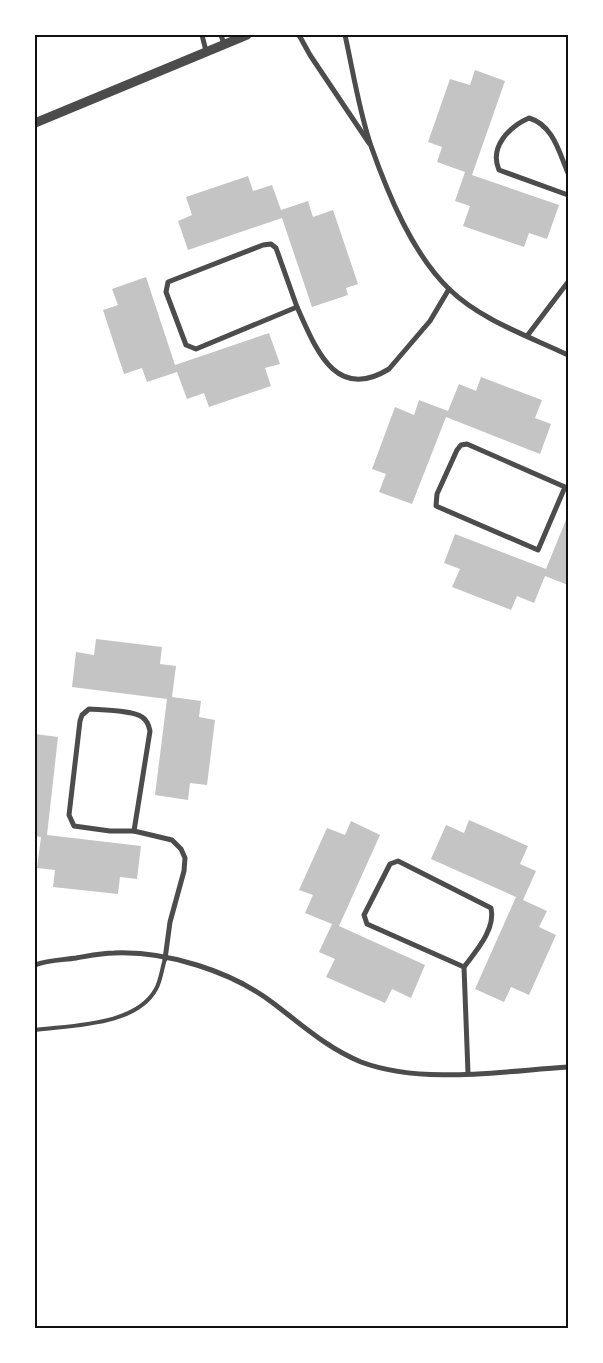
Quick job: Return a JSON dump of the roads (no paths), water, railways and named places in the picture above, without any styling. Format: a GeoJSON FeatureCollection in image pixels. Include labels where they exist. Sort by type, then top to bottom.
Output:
{"type":"FeatureCollection","features":[{"type":"Feature","properties":{"kind":"street"},"geometry":{"type":"LineString","coordinates":[[202,35],[206,51]]}},
{"type":"Feature","properties":{"kind":"street"},"geometry":{"type":"LineString","coordinates":[[35,122],[206,51],[223,40],[247,35]]}},
{"type":"Feature","properties":{"kind":"street"},"geometry":{"type":"LineString","coordinates":[[299,35],[310,55],[370,145]]}},
{"type":"Feature","properties":{"kind":"street"},"geometry":{"type":"LineString","coordinates":[[345,35],[370,145],[402,220],[425,261],[449,290],[481,314],[568,355]]}},
{"type":"Feature","properties":{"kind":"street"},"geometry":{"type":"LineString","coordinates":[[568,173],[552,136],[546,127],[535,119],[529,118],[516,124],[509,130],[500,145],[497,157],[500,170],[568,195]]}},
{"type":"Feature","properties":{"kind":"street"},"geometry":{"type":"LineString","coordinates":[[298,307],[196,349],[186,345],[166,292],[168,282],[262,245],[272,244],[276,248],[298,307],[321,358],[331,369],[347,377],[364,379],[389,369],[430,321],[449,290]]}},
{"type":"Feature","properties":{"kind":"street"},"geometry":{"type":"LineString","coordinates":[[526,336],[568,282]]}},
{"type":"Feature","properties":{"kind":"street"},"geometry":{"type":"LineString","coordinates":[[468,444],[567,484],[538,550],[436,506],[438,494],[461,445],[468,444]]}},
{"type":"Feature","properties":{"kind":"street"},"geometry":{"type":"LineString","coordinates":[[134,831],[150,731],[148,724],[143,717],[134,714],[89,709],[82,715],[80,720],[69,815],[70,821],[74,826],[110,831],[134,831],[172,840],[181,849],[185,858],[184,871],[170,922],[165,959]]}},
{"type":"Feature","properties":{"kind":"street"},"geometry":{"type":"LineString","coordinates":[[464,967],[367,924],[364,915],[390,864],[398,861],[491,908],[494,917],[481,945],[464,967],[468,1073]]}},
{"type":"Feature","properties":{"kind":"street"},"geometry":{"type":"LineString","coordinates":[[35,964],[112,953],[134,953],[200,965],[248,986],[318,1039],[361,1061],[407,1073],[468,1073],[568,1068]]}},
{"type":"Feature","properties":{"kind":"lane"},"geometry":{"type":"LineString","coordinates":[[35,1030],[119,1018],[146,1003],[157,988],[165,959]]}}]}
